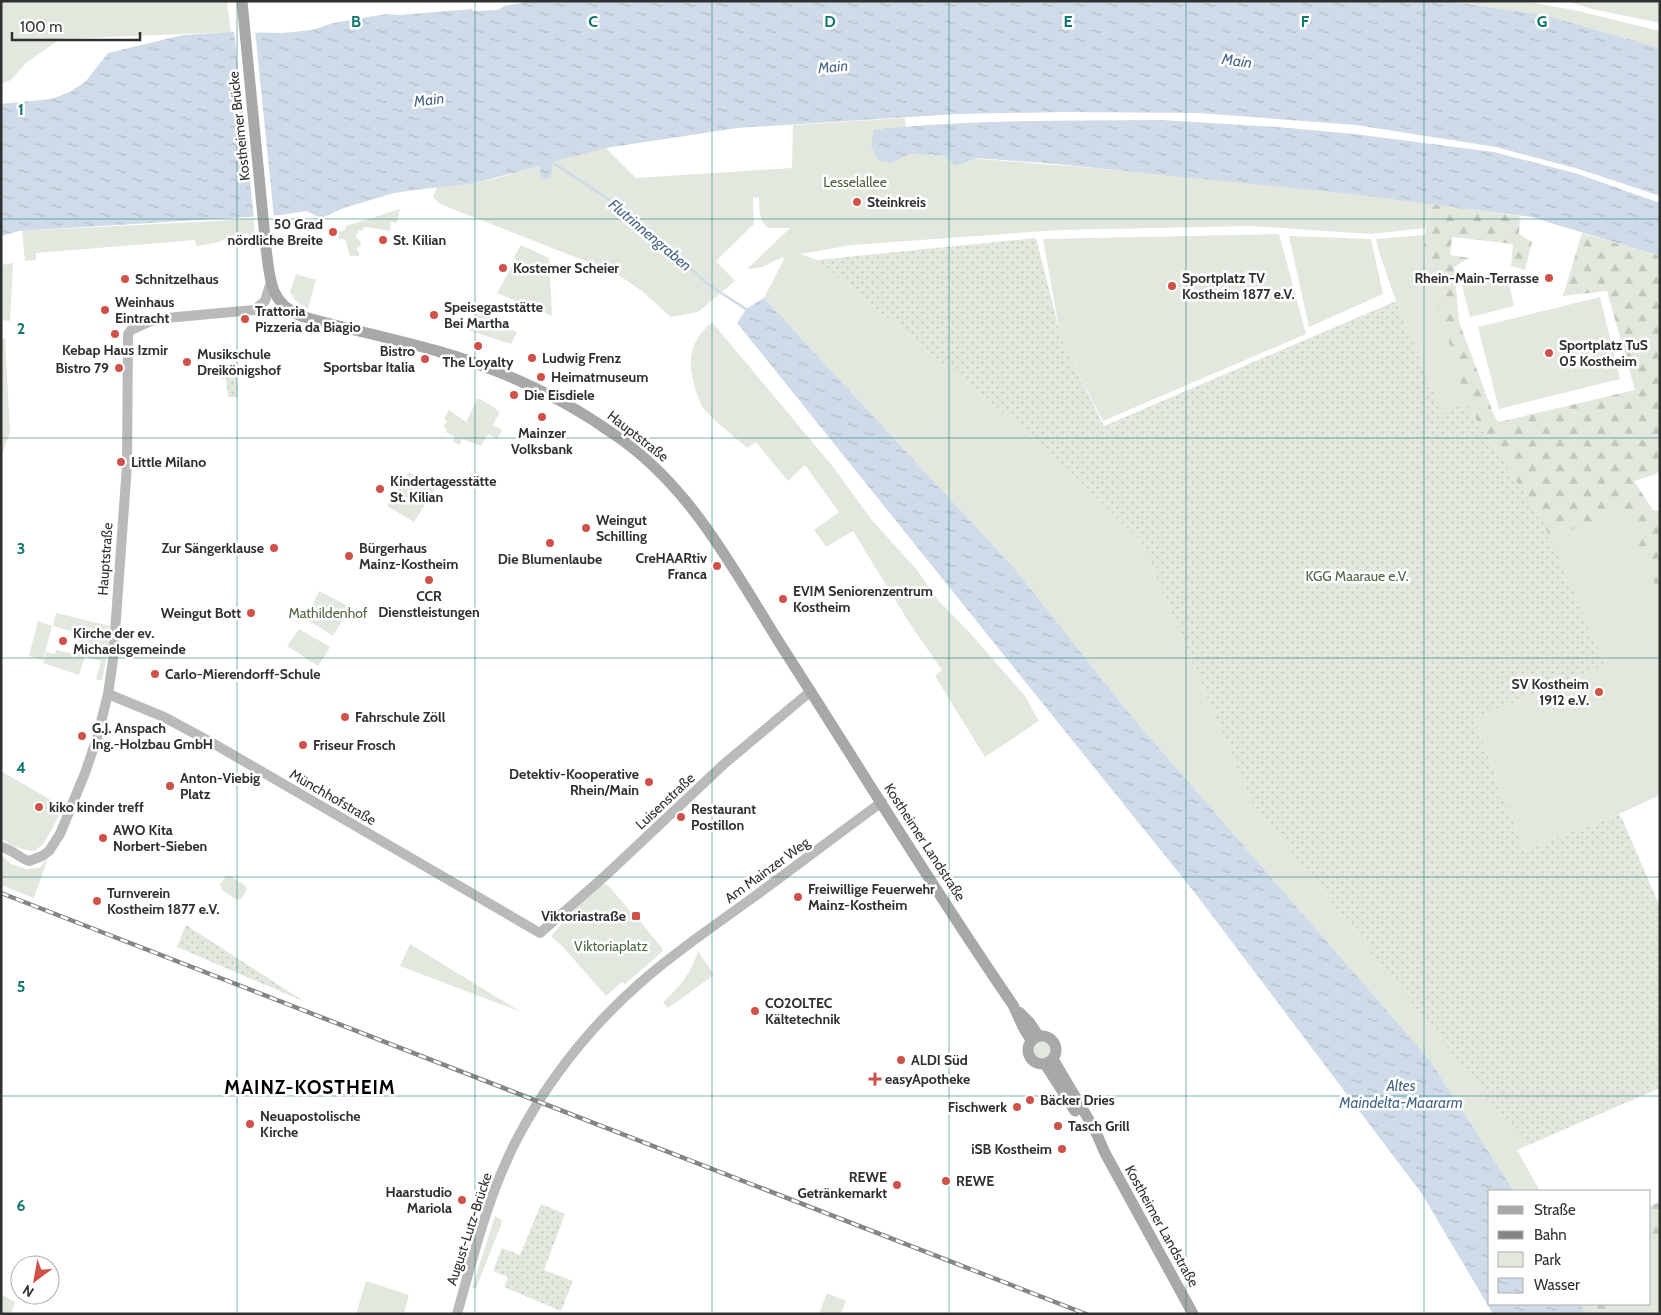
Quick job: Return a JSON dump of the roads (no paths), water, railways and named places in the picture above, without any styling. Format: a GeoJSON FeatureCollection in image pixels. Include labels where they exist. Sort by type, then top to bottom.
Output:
{"type":"FeatureCollection","features":[{"type":"Feature","properties":{"kind":"main road","name":"Kostheimer Brücke"},"geometry":{"type":"LineString","coordinates":[[242,1],[271,282]]}},
{"type":"Feature","properties":{"kind":"main road"},"geometry":{"type":"LineString","coordinates":[[271,282],[280,302],[292,313]]}},
{"type":"Feature","properties":{"kind":"main road","name":"Hauptstraße"},"geometry":{"type":"LineString","coordinates":[[292,313],[441,352],[500,372],[549,394],[626,442],[679,491],[714,536],[751,599],[811,691]]}},
{"type":"Feature","properties":{"kind":"main road","name":"Kostheimer Landstraße"},"geometry":{"type":"LineString","coordinates":[[811,691],[1015,1009],[1022,1027],[1034,1038]]}},
{"type":"Feature","properties":{"kind":"main road"},"geometry":{"type":"LineString","coordinates":[[1048,1036],[1055,1042],[1057,1051],[1049,1061],[1036,1063],[1029,1057],[1028,1048],[1034,1038],[1048,1036]]}},
{"type":"Feature","properties":{"kind":"main road","name":"Kostheimer Landstraße"},"geometry":{"type":"LineString","coordinates":[[1049,1061],[1089,1134],[1105,1153],[1193,1314]]}},
{"type":"Feature","properties":{"kind":"street"},"geometry":{"type":"LineString","coordinates":[[254,310],[265,301],[271,282]]}},
{"type":"Feature","properties":{"kind":"street","name":"Hauptstraße"},"geometry":{"type":"LineString","coordinates":[[1,847],[24,859],[34,860],[49,851],[55,842],[85,773],[97,738],[108,694],[113,660],[127,466],[128,334],[131,330],[158,320],[254,310],[292,313]]}},
{"type":"Feature","properties":{"kind":"street","name":"Luisenstraße"},"geometry":{"type":"LineString","coordinates":[[540,933],[606,875],[724,764],[811,691]]}},
{"type":"Feature","properties":{"kind":"street","name":"Münchhofstraße"},"geometry":{"type":"LineString","coordinates":[[108,694],[164,717],[216,745],[540,933]]}},
{"type":"Feature","properties":{"kind":"street","name":"Am Mainzer Weg"},"geometry":{"type":"LineString","coordinates":[[669,960],[882,802]]}},
{"type":"Feature","properties":{"kind":"street","name":"August-Lutz-Brücke"},"geometry":{"type":"LineString","coordinates":[[457,1314],[485,1215],[508,1158],[534,1109],[565,1063],[608,1013],[640,983],[669,960]]}},
{"type":"Feature","properties":{"kind":"water","name":"Main"},"geometry":{"type":"Polygon","coordinates":[[[531,1],[1448,1],[1544,15],[1660,48],[1660,196],[1579,169],[1496,147],[1356,125],[1199,113],[1063,112],[957,114],[737,128],[606,148],[552,162],[552,173],[548,179],[541,179],[540,166],[470,184],[394,193],[344,208],[321,218],[306,211],[281,215],[20,231],[1,236],[1,104],[51,99],[70,92],[86,81],[108,53],[183,35],[231,32],[284,33],[312,30],[333,23],[386,14],[399,15],[472,9],[473,11],[498,10],[504,6],[531,1]]]}},
{"type":"Feature","properties":{"kind":"water"},"geometry":{"type":"Polygon","coordinates":[[[1161,120],[1354,134],[1494,152],[1578,174],[1660,203],[1660,256],[1531,217],[1350,194],[1046,163],[975,158],[957,166],[944,156],[909,154],[891,163],[879,160],[871,147],[874,130],[910,126],[1018,121],[1161,120]]]}},
{"type":"Feature","properties":{"kind":"water","name":"Altes Maindelta-Maararm"},"geometry":{"type":"Polygon","coordinates":[[[764,298],[1015,569],[1132,717],[1429,1059],[1513,1190],[1488,1190],[1488,1305],[1581,1305],[1586,1314],[1493,1314],[1422,1194],[1195,893],[737,323],[746,309],[764,298]]]}},
{"type":"Feature","properties":{"kind":"waterway","name":"Flutrinnengraben"},"geometry":{"type":"LineString","coordinates":[[552,162],[626,211],[709,285],[746,309]]}},
{"type":"Feature","properties":{"kind":"railway"},"geometry":{"type":"LineString","coordinates":[[1,893],[1086,1314]]}},
{"type":"Feature","properties":{"kind":"place","name":"Steinkreis"},"geometry":{"type":"Point","coordinates":[857,202]}},
{"type":"Feature","properties":{"kind":"place","name":"50 Grad nördliche Breite"},"geometry":{"type":"Point","coordinates":[333,232]}},
{"type":"Feature","properties":{"kind":"place","name":"St. Kilian"},"geometry":{"type":"Point","coordinates":[383,240]}},
{"type":"Feature","properties":{"kind":"place","name":"Kostemer Scheier"},"geometry":{"type":"Point","coordinates":[503,268]}},
{"type":"Feature","properties":{"kind":"place","name":"Rhein-Main-Terrasse"},"geometry":{"type":"Point","coordinates":[1549,278]}},
{"type":"Feature","properties":{"kind":"place","name":"Schnitzelhaus"},"geometry":{"type":"Point","coordinates":[125,279]}},
{"type":"Feature","properties":{"kind":"place","name":"Sportplatz TV Kostheim 1877 e.V."},"geometry":{"type":"Point","coordinates":[1172,286]}},
{"type":"Feature","properties":{"kind":"place","name":"Weinhaus Eintracht"},"geometry":{"type":"Point","coordinates":[105,310]}},
{"type":"Feature","properties":{"kind":"place","name":"Speisegaststätte Bei Martha"},"geometry":{"type":"Point","coordinates":[434,315]}},
{"type":"Feature","properties":{"kind":"place","name":"Trattoria Pizzeria da Biagio"},"geometry":{"type":"Point","coordinates":[245,319]}},
{"type":"Feature","properties":{"kind":"place","name":"Kebap Haus Izmir"},"geometry":{"type":"Point","coordinates":[115,334]}},
{"type":"Feature","properties":{"kind":"place","name":"The Loyalty"},"geometry":{"type":"Point","coordinates":[478,346]}},
{"type":"Feature","properties":{"kind":"place","name":"Sportplatz TuS 05 Kostheim"},"geometry":{"type":"Point","coordinates":[1549,353]}},
{"type":"Feature","properties":{"kind":"place","name":"Ludwig Frenz"},"geometry":{"type":"Point","coordinates":[532,358]}},
{"type":"Feature","properties":{"kind":"place","name":"Bistro Sportsbar Italia"},"geometry":{"type":"Point","coordinates":[425,359]}},
{"type":"Feature","properties":{"kind":"place","name":"Musikschule Dreikönigshof"},"geometry":{"type":"Point","coordinates":[187,362]}},
{"type":"Feature","properties":{"kind":"place","name":"Bistro 79"},"geometry":{"type":"Point","coordinates":[119,368]}},
{"type":"Feature","properties":{"kind":"place","name":"Heimatmuseum"},"geometry":{"type":"Point","coordinates":[541,377]}},
{"type":"Feature","properties":{"kind":"place","name":"Die Eisdiele"},"geometry":{"type":"Point","coordinates":[514,395]}},
{"type":"Feature","properties":{"kind":"place","name":"Mainzer Volksbank"},"geometry":{"type":"Point","coordinates":[542,417]}},
{"type":"Feature","properties":{"kind":"place","name":"Little Milano"},"geometry":{"type":"Point","coordinates":[121,462]}},
{"type":"Feature","properties":{"kind":"place","name":"Kindertagesstätte St. Kilian"},"geometry":{"type":"Point","coordinates":[380,489]}},
{"type":"Feature","properties":{"kind":"place","name":"Weingut Schilling"},"geometry":{"type":"Point","coordinates":[586,528]}},
{"type":"Feature","properties":{"kind":"place","name":"Die Blumenlaube"},"geometry":{"type":"Point","coordinates":[550,543]}},
{"type":"Feature","properties":{"kind":"place","name":"Zur Sängerklause"},"geometry":{"type":"Point","coordinates":[274,548]}},
{"type":"Feature","properties":{"kind":"place","name":"Bürgerhaus Mainz-Kostheim"},"geometry":{"type":"Point","coordinates":[349,556]}},
{"type":"Feature","properties":{"kind":"place","name":"CreHAARtiv Franca"},"geometry":{"type":"Point","coordinates":[717,566]}},
{"type":"Feature","properties":{"kind":"place","name":"CCR Dienstleistungen"},"geometry":{"type":"Point","coordinates":[429,580]}},
{"type":"Feature","properties":{"kind":"place","name":"EVIM Seniorenzentrum Kostheim"},"geometry":{"type":"Point","coordinates":[783,599]}},
{"type":"Feature","properties":{"kind":"place","name":"Weingut Bott"},"geometry":{"type":"Point","coordinates":[251,613]}},
{"type":"Feature","properties":{"kind":"place","name":"Kirche der ev. Michaelsgemeinde"},"geometry":{"type":"Point","coordinates":[63,641]}},
{"type":"Feature","properties":{"kind":"place","name":"Carlo-Mierendorff-Schule"},"geometry":{"type":"Point","coordinates":[155,674]}},
{"type":"Feature","properties":{"kind":"place","name":"SV Kostheim 1912 e.V."},"geometry":{"type":"Point","coordinates":[1599,692]}},
{"type":"Feature","properties":{"kind":"place","name":"Fahrschule Zöll"},"geometry":{"type":"Point","coordinates":[345,717]}},
{"type":"Feature","properties":{"kind":"place","name":"G.J. Anspach Ing.-Holzbau GmbH"},"geometry":{"type":"Point","coordinates":[82,736]}},
{"type":"Feature","properties":{"kind":"place","name":"Friseur Frosch"},"geometry":{"type":"Point","coordinates":[303,745]}},
{"type":"Feature","properties":{"kind":"place","name":"Detektiv-Kooperative Rhein/Main"},"geometry":{"type":"Point","coordinates":[649,782]}},
{"type":"Feature","properties":{"kind":"place","name":"Anton-Viebig Platz"},"geometry":{"type":"Point","coordinates":[170,786]}},
{"type":"Feature","properties":{"kind":"place","name":"kiko kinder treff"},"geometry":{"type":"Point","coordinates":[39,807]}},
{"type":"Feature","properties":{"kind":"place","name":"Restaurant Postillon"},"geometry":{"type":"Point","coordinates":[681,817]}},
{"type":"Feature","properties":{"kind":"place","name":"AWO Kita Norbert-Sieben"},"geometry":{"type":"Point","coordinates":[103,838]}},
{"type":"Feature","properties":{"kind":"place","name":"Freiwillige Feuerwehr Mainz-Kostheim"},"geometry":{"type":"Point","coordinates":[798,897]}},
{"type":"Feature","properties":{"kind":"place","name":"Turnverein Kostheim 1877 e.V."},"geometry":{"type":"Point","coordinates":[97,901]}},
{"type":"Feature","properties":{"kind":"place","name":"Viktoriastraße"},"geometry":{"type":"Point","coordinates":[636,916]}},
{"type":"Feature","properties":{"kind":"place","name":"CO2OLTEC Kältetechnik"},"geometry":{"type":"Point","coordinates":[755,1011]}},
{"type":"Feature","properties":{"kind":"place","name":"ALDI Süd"},"geometry":{"type":"Point","coordinates":[901,1060]}},
{"type":"Feature","properties":{"kind":"place","name":"easyApotheke"},"geometry":{"type":"Point","coordinates":[875,1079]}},
{"type":"Feature","properties":{"kind":"place","name":"Bäcker Dries"},"geometry":{"type":"Point","coordinates":[1030,1100]}},
{"type":"Feature","properties":{"kind":"place","name":"Fischwerk"},"geometry":{"type":"Point","coordinates":[1017,1107]}},
{"type":"Feature","properties":{"kind":"place","name":"Neuapostolische Kirche"},"geometry":{"type":"Point","coordinates":[250,1124]}},
{"type":"Feature","properties":{"kind":"place","name":"Tasch Grill"},"geometry":{"type":"Point","coordinates":[1058,1126]}},
{"type":"Feature","properties":{"kind":"place","name":"iSB Kostheim"},"geometry":{"type":"Point","coordinates":[1062,1149]}},
{"type":"Feature","properties":{"kind":"place","name":"REWE"},"geometry":{"type":"Point","coordinates":[946,1181]}},
{"type":"Feature","properties":{"kind":"place","name":"REWE Getränkemarkt"},"geometry":{"type":"Point","coordinates":[897,1185]}},
{"type":"Feature","properties":{"kind":"place","name":"Haarstudio Mariola"},"geometry":{"type":"Point","coordinates":[462,1200]}},
{"type":"Feature","properties":{"kind":"district","name":"MAINZ-KOSTHEIM"},"geometry":{"type":"Point","coordinates":[310,1087]}},
{"type":"Feature","properties":{"kind":"park label","name":"Lesselallee"},"geometry":{"type":"Point","coordinates":[855,182]}},
{"type":"Feature","properties":{"kind":"park label","name":"KGG Maaraue e.V."},"geometry":{"type":"Point","coordinates":[1357,576]}},
{"type":"Feature","properties":{"kind":"park label","name":"Mathildenhof"},"geometry":{"type":"Point","coordinates":[328,613]}},
{"type":"Feature","properties":{"kind":"park label","name":"Viktoriaplatz"},"geometry":{"type":"Point","coordinates":[611,946]}}]}
